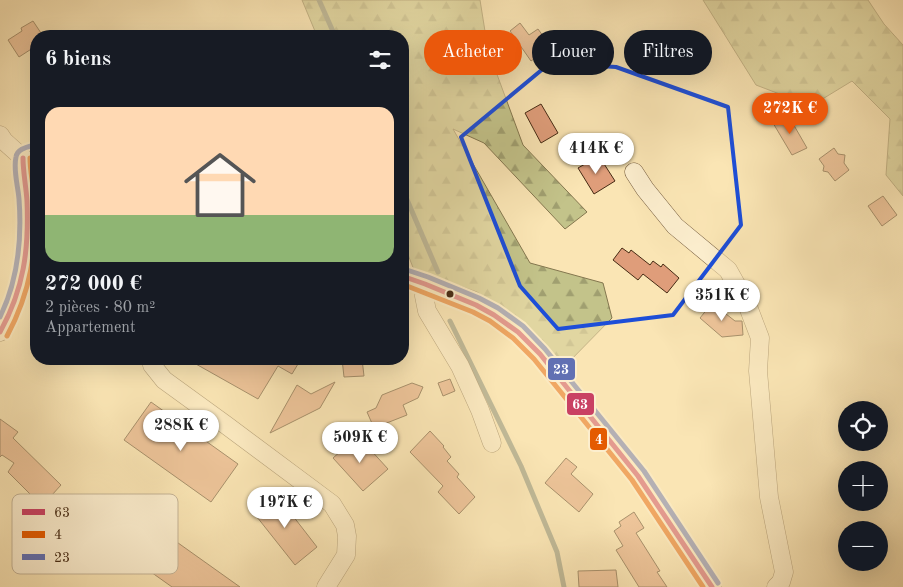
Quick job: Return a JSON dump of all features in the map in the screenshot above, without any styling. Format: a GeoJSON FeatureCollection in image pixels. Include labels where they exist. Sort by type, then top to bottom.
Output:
{"type":"FeatureCollection","features":[{"type":"Feature","properties":{"kind":"street"},"geometry":{"type":"LineString","coordinates":[[0,135],[4,141],[30,155],[22,168],[27,201],[23,276],[14,304],[0,332]]}},
{"type":"Feature","properties":{"kind":"street"},"geometry":{"type":"LineString","coordinates":[[634,172],[645,189],[675,226],[728,270],[747,304],[760,338],[758,371],[769,497],[784,572],[781,582],[776,587]]}},
{"type":"Feature","properties":{"kind":"street"},"geometry":{"type":"LineString","coordinates":[[409,278],[476,305],[494,315],[518,332],[540,354],[638,476],[712,587]]}},
{"type":"Feature","properties":{"kind":"street"},"geometry":{"type":"LineString","coordinates":[[425,284],[424,296],[427,311],[460,366],[480,410],[492,443]]}},
{"type":"Feature","properties":{"kind":"street"},"geometry":{"type":"LineString","coordinates":[[152,365],[164,380],[332,504],[345,525],[347,536],[346,555],[326,587]]}},
{"type":"Feature","properties":{"kind":"highlighted area"},"geometry":{"type":"Polygon","coordinates":[[[550,63],[616,67],[728,107],[741,225],[673,315],[558,329],[520,286],[461,137],[550,63]]]}},
{"type":"Feature","properties":{"kind":"green space"},"geometry":{"type":"Polygon","coordinates":[[[302,0],[480,0],[485,30],[424,30],[424,75],[497,75],[523,145],[587,212],[565,229],[484,143],[453,129],[530,263],[603,283],[612,318],[562,369],[533,331],[477,292],[414,270],[409,257],[409,30],[314,30],[302,0]]]}},
{"type":"Feature","properties":{"kind":"green space"},"geometry":{"type":"Polygon","coordinates":[[[703,0],[868,0],[884,24],[903,45],[903,196],[886,175],[890,119],[852,81],[811,106],[756,85],[703,0]]]}},
{"type":"Feature","properties":{"kind":"building"},"geometry":{"type":"Polygon","coordinates":[[[33,21],[39,30],[30,30],[30,50],[19,57],[8,40],[22,31],[21,28],[33,21]]]}},
{"type":"Feature","properties":{"kind":"building"},"geometry":{"type":"Polygon","coordinates":[[[520,23],[529,35],[532,33],[531,61],[522,48],[522,30],[511,30],[520,23]]]}},
{"type":"Feature","properties":{"kind":"building"},"geometry":{"type":"Polygon","coordinates":[[[541,104],[558,133],[541,143],[525,113],[541,104]]]}},
{"type":"Feature","properties":{"kind":"building"},"geometry":{"type":"Polygon","coordinates":[[[788,115],[807,148],[792,155],[773,123],[788,115]]]}},
{"type":"Feature","properties":{"kind":"building"},"geometry":{"type":"Polygon","coordinates":[[[834,148],[838,154],[845,155],[844,163],[849,170],[835,181],[828,172],[823,171],[824,166],[819,159],[834,148]]]}},
{"type":"Feature","properties":{"kind":"building"},"geometry":{"type":"Polygon","coordinates":[[[599,156],[615,181],[594,194],[578,168],[599,156]]]}},
{"type":"Feature","properties":{"kind":"building"},"geometry":{"type":"Polygon","coordinates":[[[883,196],[897,215],[882,226],[868,206],[883,196]]]}},
{"type":"Feature","properties":{"kind":"building"},"geometry":{"type":"Polygon","coordinates":[[[622,248],[629,253],[631,250],[650,265],[653,261],[661,267],[663,264],[679,278],[667,293],[643,274],[638,280],[613,260],[622,248]]]}},
{"type":"Feature","properties":{"kind":"building"},"geometry":{"type":"Polygon","coordinates":[[[712,303],[735,321],[742,321],[743,335],[722,337],[700,318],[712,303]]]}},
{"type":"Feature","properties":{"kind":"building"},"geometry":{"type":"Polygon","coordinates":[[[198,365],[297,365],[292,374],[278,366],[258,399],[198,365]]]}},
{"type":"Feature","properties":{"kind":"building"},"geometry":{"type":"Polygon","coordinates":[[[343,365],[363,365],[364,376],[344,377],[343,365]]]}},
{"type":"Feature","properties":{"kind":"building"},"geometry":{"type":"Polygon","coordinates":[[[450,379],[455,391],[443,396],[438,383],[450,379]]]}},
{"type":"Feature","properties":{"kind":"building"},"geometry":{"type":"Polygon","coordinates":[[[335,382],[320,408],[270,433],[297,385],[311,394],[335,382]]]}},
{"type":"Feature","properties":{"kind":"building"},"geometry":{"type":"Polygon","coordinates":[[[412,383],[423,387],[418,398],[403,405],[407,415],[374,428],[367,412],[376,408],[382,395],[412,383]]]}},
{"type":"Feature","properties":{"kind":"building"},"geometry":{"type":"Polygon","coordinates":[[[151,402],[238,464],[211,502],[124,440],[151,402]]]}},
{"type":"Feature","properties":{"kind":"building"},"geometry":{"type":"Polygon","coordinates":[[[0,419],[18,432],[13,438],[61,485],[53,494],[30,494],[8,472],[14,463],[2,455],[0,457],[0,419]]]}},
{"type":"Feature","properties":{"kind":"building"},"geometry":{"type":"Polygon","coordinates":[[[430,431],[451,457],[447,461],[459,474],[457,477],[475,497],[459,514],[438,492],[443,486],[410,452],[430,431]]]}},
{"type":"Feature","properties":{"kind":"building"},"geometry":{"type":"Polygon","coordinates":[[[358,436],[388,469],[363,491],[333,458],[358,436]]]}},
{"type":"Feature","properties":{"kind":"building"},"geometry":{"type":"Polygon","coordinates":[[[566,458],[577,467],[571,474],[593,494],[579,512],[545,483],[566,458]]]}},
{"type":"Feature","properties":{"kind":"building"},"geometry":{"type":"Polygon","coordinates":[[[276,494],[317,547],[295,565],[253,512],[276,494]]]}},
{"type":"Feature","properties":{"kind":"building"},"geometry":{"type":"Polygon","coordinates":[[[634,512],[644,528],[636,533],[660,571],[657,572],[667,587],[639,587],[616,550],[623,546],[614,531],[621,526],[619,522],[634,512]]]}},
{"type":"Feature","properties":{"kind":"building"},"geometry":{"type":"Polygon","coordinates":[[[178,543],[240,587],[172,587],[154,574],[178,574],[178,543]]]}},
{"type":"Feature","properties":{"kind":"building"},"geometry":{"type":"Polygon","coordinates":[[[616,570],[618,587],[579,587],[578,571],[616,570]]]}},
{"type":"Feature","properties":{"kind":"waterway"},"geometry":{"type":"LineString","coordinates":[[319,0],[332,30]]}},
{"type":"Feature","properties":{"kind":"waterway"},"geometry":{"type":"LineString","coordinates":[[409,204],[438,272]]}},
{"type":"Feature","properties":{"kind":"waterway"},"geometry":{"type":"LineString","coordinates":[[450,321],[521,466],[557,552],[564,587]]}},
{"type":"Feature","properties":{"kind":"transit line","name":"23"},"geometry":{"type":"LineString","coordinates":[[0,317],[15,274],[19,244],[20,214],[15,162],[20,150],[30,146]]}},
{"type":"Feature","properties":{"kind":"transit line","name":"63"},"geometry":{"type":"LineString","coordinates":[[0,332],[15,300],[26,252],[27,201],[23,158]]}},
{"type":"Feature","properties":{"kind":"transit line","name":"23"},"geometry":{"type":"LineString","coordinates":[[409,271],[479,298],[498,308],[523,326],[545,349],[644,471],[718,583]]}},
{"type":"Feature","properties":{"kind":"transit line","name":"4"},"geometry":{"type":"LineString","coordinates":[[7,336],[22,303],[30,274]]}},
{"type":"Feature","properties":{"kind":"transit line","name":"63"},"geometry":{"type":"LineString","coordinates":[[409,278],[476,305],[494,315],[518,332],[540,354],[638,476],[712,587]]}},
{"type":"Feature","properties":{"kind":"transit line","name":"4"},"geometry":{"type":"LineString","coordinates":[[409,287],[473,312],[490,321],[513,338],[534,359],[632,480],[703,587]]}}]}
